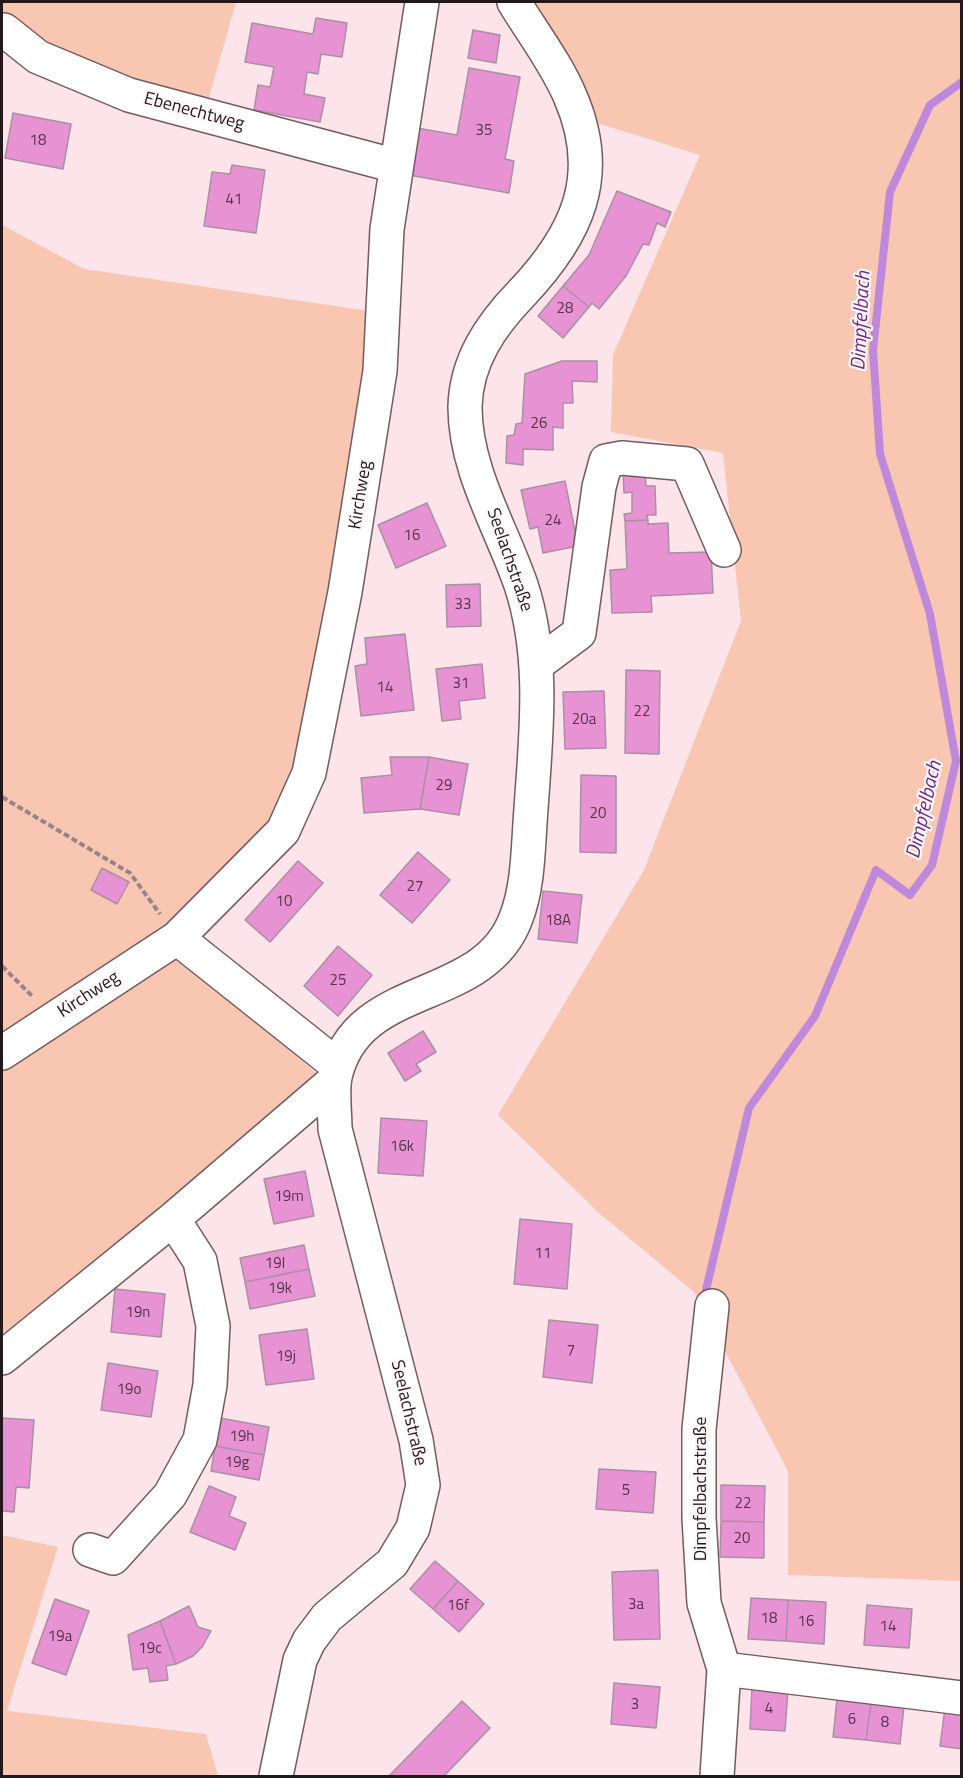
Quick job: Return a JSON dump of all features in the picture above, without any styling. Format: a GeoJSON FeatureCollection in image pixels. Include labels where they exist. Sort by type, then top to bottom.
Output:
{"type":"FeatureCollection","features":[{"type":"Feature","properties":{"kind":"street","name":"Kirchweg"},"geometry":{"type":"LineString","coordinates":[[2,1053],[177,938],[284,831],[309,773],[345,592],[378,383],[387,229],[422,2]]}},
{"type":"Feature","properties":{"kind":"street","name":"Seelachstraße"},"geometry":{"type":"LineString","coordinates":[[2,1358],[173,1219],[336,1073],[354,1038],[376,1015],[473,971],[491,957],[511,930],[520,907],[528,853],[536,722],[536,665],[529,614],[521,586],[469,446],[465,402],[476,357],[486,335],[501,315],[543,271],[569,232],[578,211],[585,165],[584,140],[569,93],[514,2]]}},
{"type":"Feature","properties":{"kind":"street","name":"Ebenechtweg"},"geometry":{"type":"LineString","coordinates":[[4,30],[38,57],[129,95],[396,166]]}},
{"type":"Feature","properties":{"kind":"street"},"geometry":{"type":"LineString","coordinates":[[536,665],[579,633],[599,487],[606,461],[622,458],[687,464],[724,550]]}},
{"type":"Feature","properties":{"kind":"street"},"geometry":{"type":"LineString","coordinates":[[177,938],[336,1073]]}},
{"type":"Feature","properties":{"kind":"street","name":"Seelachstraße"},"geometry":{"type":"LineString","coordinates":[[276,1776],[300,1660],[309,1641],[327,1617],[392,1563],[413,1528],[423,1485],[416,1440],[335,1128],[336,1073]]}},
{"type":"Feature","properties":{"kind":"street"},"geometry":{"type":"LineString","coordinates":[[90,1550],[113,1558],[170,1495],[200,1440],[210,1385],[213,1326],[200,1261],[173,1219]]}},
{"type":"Feature","properties":{"kind":"street","name":"Dimpfelbachstraße"},"geometry":{"type":"LineString","coordinates":[[712,1306],[699,1429],[699,1518],[704,1603],[724,1669],[717,1776]]}},
{"type":"Feature","properties":{"kind":"street"},"geometry":{"type":"LineString","coordinates":[[724,1669],[962,1698]]}},
{"type":"Feature","properties":{"kind":"path"},"geometry":{"type":"LineString","coordinates":[[2,797],[130,873],[177,938]]}},
{"type":"Feature","properties":{"kind":"path"},"geometry":{"type":"LineString","coordinates":[[2,966],[55,1017]]}},
{"type":"Feature","properties":{"kind":"shaded area"},"geometry":{"type":"Polygon","coordinates":[[[2,2],[236,2],[208,101],[110,71],[2,24],[2,2]]]}},
{"type":"Feature","properties":{"kind":"shaded area"},"geometry":{"type":"Polygon","coordinates":[[[510,2],[961,2],[961,1581],[788,1575],[788,1471],[694,1292],[599,1213],[498,1115],[644,870],[741,621],[723,453],[611,432],[613,355],[700,155],[594,122],[510,2]]]}},
{"type":"Feature","properties":{"kind":"shaded area"},"geometry":{"type":"Polygon","coordinates":[[[2,225],[84,269],[369,311],[362,487],[309,773],[176,947],[320,1077],[2,1343],[2,225]]]}},
{"type":"Feature","properties":{"kind":"shaded area"},"geometry":{"type":"Polygon","coordinates":[[[2,1535],[58,1547],[7,1711],[206,1734],[218,1776],[2,1776],[2,1535]]]}},
{"type":"Feature","properties":{"kind":"building"},"geometry":{"type":"Polygon","coordinates":[[[316,18],[347,23],[342,57],[321,54],[318,74],[307,72],[304,94],[325,98],[320,122],[254,110],[258,85],[270,87],[274,67],[245,62],[252,23],[313,34],[316,18]]]}},
{"type":"Feature","properties":{"kind":"building"},"geometry":{"type":"Polygon","coordinates":[[[473,30],[500,35],[496,63],[468,58],[473,30]]]}},
{"type":"Feature","properties":{"kind":"building"},"geometry":{"type":"Polygon","coordinates":[[[469,68],[520,77],[505,159],[514,161],[509,193],[409,175],[417,128],[457,135],[469,68]]]}},
{"type":"Feature","properties":{"kind":"building"},"geometry":{"type":"Polygon","coordinates":[[[13,113],[71,124],[63,169],[5,158],[13,113]]]}},
{"type":"Feature","properties":{"kind":"building"},"geometry":{"type":"Polygon","coordinates":[[[232,165],[265,170],[256,233],[204,226],[212,172],[230,174],[232,165]]]}},
{"type":"Feature","properties":{"kind":"building"},"geometry":{"type":"Polygon","coordinates":[[[617,191],[671,212],[665,227],[657,223],[649,245],[643,244],[626,276],[599,309],[592,303],[589,307],[563,286],[589,255],[617,191]]]}},
{"type":"Feature","properties":{"kind":"building"},"geometry":{"type":"Polygon","coordinates":[[[563,286],[589,307],[563,338],[538,316],[563,286]]]}},
{"type":"Feature","properties":{"kind":"building"},"geometry":{"type":"Polygon","coordinates":[[[562,361],[597,361],[597,382],[572,381],[573,403],[563,403],[563,428],[553,427],[553,450],[523,449],[523,465],[506,463],[507,436],[514,435],[516,424],[522,423],[525,374],[562,361]]]}},
{"type":"Feature","properties":{"kind":"building"},"geometry":{"type":"Polygon","coordinates":[[[645,469],[646,486],[655,486],[656,515],[647,515],[648,520],[625,521],[624,514],[632,513],[632,492],[624,493],[623,470],[645,469]]]}},
{"type":"Feature","properties":{"kind":"building"},"geometry":{"type":"Polygon","coordinates":[[[565,481],[578,546],[543,553],[538,527],[530,529],[521,490],[565,481]]]}},
{"type":"Feature","properties":{"kind":"building"},"geometry":{"type":"Polygon","coordinates":[[[427,503],[446,546],[396,568],[378,525],[427,503]]]}},
{"type":"Feature","properties":{"kind":"building"},"geometry":{"type":"Polygon","coordinates":[[[648,520],[648,524],[668,523],[669,553],[711,552],[713,593],[651,596],[652,612],[612,613],[610,570],[627,569],[625,521],[648,520]]]}},
{"type":"Feature","properties":{"kind":"building"},"geometry":{"type":"Polygon","coordinates":[[[480,584],[481,626],[447,627],[446,585],[480,584]]]}},
{"type":"Feature","properties":{"kind":"building"},"geometry":{"type":"Polygon","coordinates":[[[405,634],[414,710],[361,716],[355,666],[367,664],[365,638],[405,634]]]}},
{"type":"Feature","properties":{"kind":"building"},"geometry":{"type":"Polygon","coordinates":[[[482,664],[485,698],[459,701],[461,719],[442,721],[436,669],[482,664]]]}},
{"type":"Feature","properties":{"kind":"building"},"geometry":{"type":"Polygon","coordinates":[[[626,670],[660,671],[659,754],[625,753],[626,670]]]}},
{"type":"Feature","properties":{"kind":"building"},"geometry":{"type":"Polygon","coordinates":[[[604,691],[606,748],[565,749],[563,692],[604,691]]]}},
{"type":"Feature","properties":{"kind":"building"},"geometry":{"type":"Polygon","coordinates":[[[390,757],[429,757],[420,809],[364,813],[361,778],[392,775],[390,757]]]}},
{"type":"Feature","properties":{"kind":"building"},"geometry":{"type":"Polygon","coordinates":[[[429,757],[468,764],[459,815],[420,809],[429,757]]]}},
{"type":"Feature","properties":{"kind":"building"},"geometry":{"type":"Polygon","coordinates":[[[581,775],[616,776],[616,853],[580,852],[581,775]]]}},
{"type":"Feature","properties":{"kind":"building"},"geometry":{"type":"Polygon","coordinates":[[[418,852],[450,880],[412,923],[380,895],[418,852]]]}},
{"type":"Feature","properties":{"kind":"building"},"geometry":{"type":"Polygon","coordinates":[[[298,861],[323,883],[270,942],[245,920],[298,861]]]}},
{"type":"Feature","properties":{"kind":"building"},"geometry":{"type":"Polygon","coordinates":[[[102,868],[129,882],[117,904],[91,890],[102,868]]]}},
{"type":"Feature","properties":{"kind":"building"},"geometry":{"type":"Polygon","coordinates":[[[543,891],[582,895],[577,943],[538,939],[543,891]]]}},
{"type":"Feature","properties":{"kind":"building"},"geometry":{"type":"Polygon","coordinates":[[[338,946],[372,975],[338,1016],[304,986],[338,946]]]}},
{"type":"Feature","properties":{"kind":"building"},"geometry":{"type":"Polygon","coordinates":[[[423,1031],[436,1052],[416,1064],[421,1071],[405,1081],[388,1053],[423,1031]]]}},
{"type":"Feature","properties":{"kind":"building"},"geometry":{"type":"Polygon","coordinates":[[[381,1118],[427,1121],[423,1176],[378,1173],[381,1118]]]}},
{"type":"Feature","properties":{"kind":"building"},"geometry":{"type":"Polygon","coordinates":[[[305,1171],[314,1216],[274,1224],[264,1179],[305,1171]]]}},
{"type":"Feature","properties":{"kind":"building"},"geometry":{"type":"Polygon","coordinates":[[[520,1219],[572,1224],[567,1289],[514,1284],[520,1219]]]}},
{"type":"Feature","properties":{"kind":"building"},"geometry":{"type":"Polygon","coordinates":[[[304,1245],[309,1269],[245,1282],[240,1258],[304,1245]]]}},
{"type":"Feature","properties":{"kind":"building"},"geometry":{"type":"Polygon","coordinates":[[[309,1269],[315,1296],[250,1309],[245,1282],[309,1269]]]}},
{"type":"Feature","properties":{"kind":"building"},"geometry":{"type":"Polygon","coordinates":[[[115,1289],[165,1294],[161,1337],[111,1332],[115,1289]]]}},
{"type":"Feature","properties":{"kind":"building"},"geometry":{"type":"Polygon","coordinates":[[[549,1320],[598,1325],[592,1383],[543,1377],[549,1320]]]}},
{"type":"Feature","properties":{"kind":"building"},"geometry":{"type":"Polygon","coordinates":[[[307,1329],[314,1379],[266,1385],[259,1335],[307,1329]]]}},
{"type":"Feature","properties":{"kind":"building"},"geometry":{"type":"Polygon","coordinates":[[[108,1363],[158,1371],[151,1417],[101,1410],[108,1363]]]}},
{"type":"Feature","properties":{"kind":"building"},"geometry":{"type":"Polygon","coordinates":[[[2,1418],[34,1420],[29,1488],[16,1487],[14,1512],[2,1511],[2,1418]]]}},
{"type":"Feature","properties":{"kind":"building"},"geometry":{"type":"Polygon","coordinates":[[[220,1418],[269,1427],[264,1455],[215,1446],[220,1418]]]}},
{"type":"Feature","properties":{"kind":"building"},"geometry":{"type":"Polygon","coordinates":[[[215,1446],[264,1455],[259,1480],[211,1471],[215,1446]]]}},
{"type":"Feature","properties":{"kind":"building"},"geometry":{"type":"Polygon","coordinates":[[[599,1469],[656,1472],[653,1513],[596,1509],[599,1469]]]}},
{"type":"Feature","properties":{"kind":"building"},"geometry":{"type":"Polygon","coordinates":[[[721,1485],[765,1486],[764,1522],[721,1521],[721,1485]]]}},
{"type":"Feature","properties":{"kind":"building"},"geometry":{"type":"Polygon","coordinates":[[[209,1486],[236,1497],[229,1516],[246,1523],[235,1550],[190,1532],[209,1486]]]}},
{"type":"Feature","properties":{"kind":"building"},"geometry":{"type":"Polygon","coordinates":[[[721,1521],[764,1522],[764,1558],[720,1557],[721,1521]]]}},
{"type":"Feature","properties":{"kind":"building"},"geometry":{"type":"Polygon","coordinates":[[[435,1561],[458,1581],[433,1609],[410,1589],[435,1561]]]}},
{"type":"Feature","properties":{"kind":"building"},"geometry":{"type":"Polygon","coordinates":[[[658,1570],[660,1639],[614,1640],[612,1572],[658,1570]]]}},
{"type":"Feature","properties":{"kind":"building"},"geometry":{"type":"Polygon","coordinates":[[[458,1581],[484,1604],[459,1632],[433,1609],[458,1581]]]}},
{"type":"Feature","properties":{"kind":"building"},"geometry":{"type":"Polygon","coordinates":[[[751,1598],[788,1600],[786,1641],[748,1639],[751,1598]]]}},
{"type":"Feature","properties":{"kind":"building"},"geometry":{"type":"Polygon","coordinates":[[[55,1599],[89,1611],[66,1675],[32,1663],[55,1599]]]}},
{"type":"Feature","properties":{"kind":"building"},"geometry":{"type":"Polygon","coordinates":[[[788,1600],[826,1602],[824,1644],[786,1641],[788,1600]]]}},
{"type":"Feature","properties":{"kind":"building"},"geometry":{"type":"Polygon","coordinates":[[[867,1605],[912,1609],[909,1648],[864,1645],[867,1605]]]}},
{"type":"Feature","properties":{"kind":"building"},"geometry":{"type":"Polygon","coordinates":[[[189,1606],[198,1627],[211,1631],[202,1647],[193,1656],[176,1664],[160,1621],[189,1606]]]}},
{"type":"Feature","properties":{"kind":"building"},"geometry":{"type":"Polygon","coordinates":[[[160,1621],[176,1664],[166,1666],[168,1680],[150,1682],[148,1668],[133,1670],[128,1635],[160,1621]]]}},
{"type":"Feature","properties":{"kind":"building"},"geometry":{"type":"Polygon","coordinates":[[[614,1683],[660,1687],[656,1728],[611,1724],[614,1683]]]}},
{"type":"Feature","properties":{"kind":"building"},"geometry":{"type":"Polygon","coordinates":[[[752,1687],[788,1689],[785,1731],[750,1729],[752,1687]]]}},
{"type":"Feature","properties":{"kind":"building"},"geometry":{"type":"Polygon","coordinates":[[[837,1699],[871,1703],[866,1740],[833,1737],[837,1699]]]}},
{"type":"Feature","properties":{"kind":"building"},"geometry":{"type":"Polygon","coordinates":[[[462,1701],[490,1728],[444,1776],[389,1776],[462,1701]]]}},
{"type":"Feature","properties":{"kind":"building"},"geometry":{"type":"Polygon","coordinates":[[[871,1703],[904,1706],[900,1744],[866,1740],[871,1703]]]}},
{"type":"Feature","properties":{"kind":"building"},"geometry":{"type":"Polygon","coordinates":[[[945,1708],[962,1710],[962,1749],[940,1746],[945,1708]]]}},
{"type":"Feature","properties":{"kind":"waterway","name":"Dimpfelbach"},"geometry":{"type":"LineString","coordinates":[[706,1290],[749,1108],[815,1016],[876,870],[910,895],[932,865],[956,761],[930,614],[880,454],[873,350],[890,192],[930,105],[962,82]]}}]}
